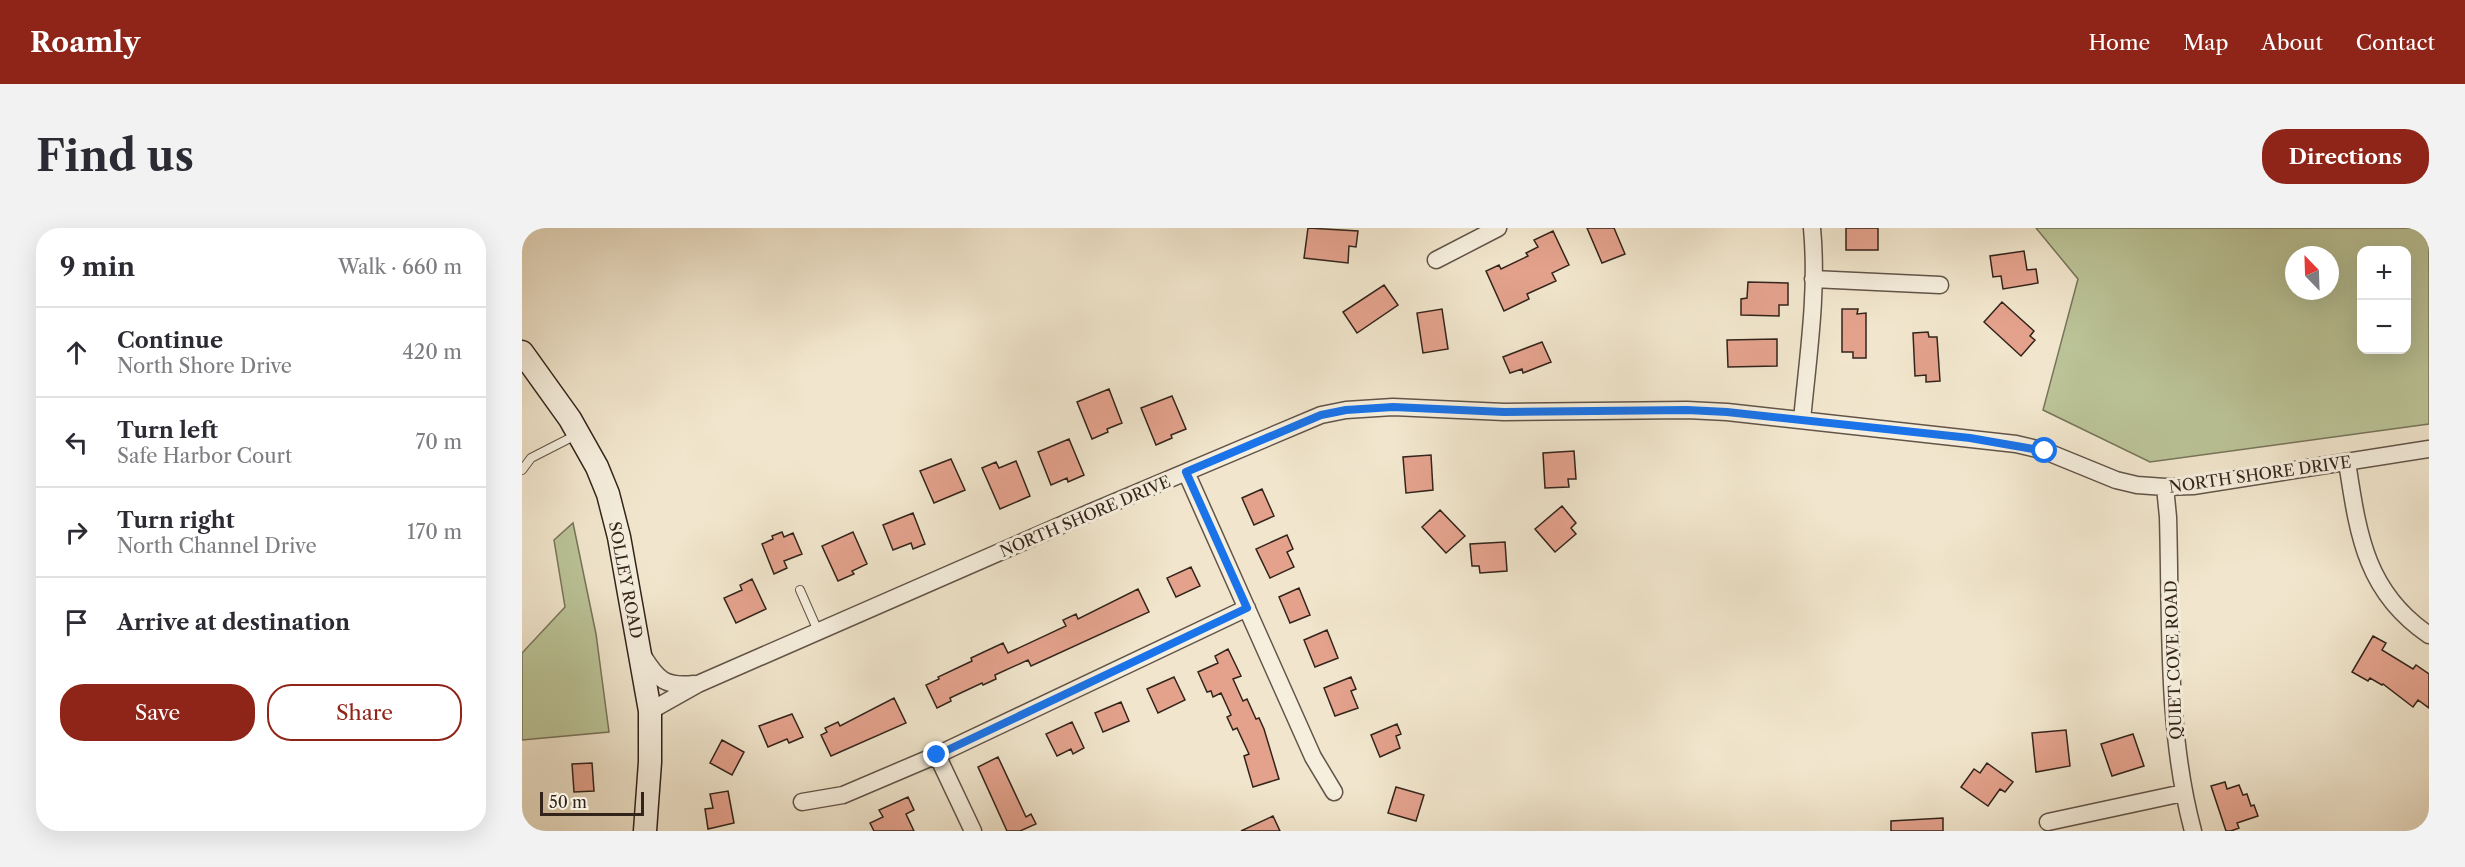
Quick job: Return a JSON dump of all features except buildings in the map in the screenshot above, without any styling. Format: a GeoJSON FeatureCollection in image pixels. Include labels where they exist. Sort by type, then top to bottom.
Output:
{"type":"FeatureCollection","features":[{"type":"Feature","properties":{"kind":"main road","name":"SOLLEY ROAD"},"geometry":{"type":"LineString","coordinates":[[522,352],[578,434],[597,466],[608,494],[619,537],[650,711],[650,762],[645,831]]}},
{"type":"Feature","properties":{"kind":"street"},"geometry":{"type":"LineString","coordinates":[[1436,260],[1498,228]]}},
{"type":"Feature","properties":{"kind":"street"},"geometry":{"type":"LineString","coordinates":[[1802,420],[1815,256],[1812,228]]}},
{"type":"Feature","properties":{"kind":"street"},"geometry":{"type":"LineString","coordinates":[[1813,279],[1940,285]]}},
{"type":"Feature","properties":{"kind":"street","name":"NORTH SHORE DRIVE"},"geometry":{"type":"LineString","coordinates":[[650,711],[698,684],[818,631],[1321,415],[1346,410],[1393,407],[1504,412],[1687,410],[1802,420],[2016,444],[2045,451],[2116,480],[2137,485],[2164,487],[2193,486],[2429,449]]}},
{"type":"Feature","properties":{"kind":"street"},"geometry":{"type":"LineString","coordinates":[[2347,462],[2357,530],[2367,561],[2383,591],[2409,622],[2429,635]]}},
{"type":"Feature","properties":{"kind":"street"},"geometry":{"type":"LineString","coordinates":[[1186,472],[1313,757],[1334,792]]}},
{"type":"Feature","properties":{"kind":"street","name":"QUIET COVE ROAD"},"geometry":{"type":"LineString","coordinates":[[2164,487],[2168,517],[2175,738],[2183,793],[2193,831]]}},
{"type":"Feature","properties":{"kind":"street"},"geometry":{"type":"LineString","coordinates":[[802,802],[843,795],[937,755],[1247,608]]}},
{"type":"Feature","properties":{"kind":"street"},"geometry":{"type":"LineString","coordinates":[[640,652],[650,668],[668,684],[675,686],[698,684]]}},
{"type":"Feature","properties":{"kind":"street"},"geometry":{"type":"LineString","coordinates":[[937,755],[973,831]]}},
{"type":"Feature","properties":{"kind":"street"},"geometry":{"type":"LineString","coordinates":[[2048,822],[2183,793]]}},
{"type":"Feature","properties":{"kind":"lane"},"geometry":{"type":"LineString","coordinates":[[522,470],[531,458],[578,434]]}},
{"type":"Feature","properties":{"kind":"lane"},"geometry":{"type":"LineString","coordinates":[[800,590],[818,631]]}},
{"type":"Feature","properties":{"kind":"green space"},"geometry":{"type":"Polygon","coordinates":[[[2036,228],[2429,228],[2429,424],[2150,462],[2043,410],[2078,279],[2036,228]]]}},
{"type":"Feature","properties":{"kind":"green space"},"geometry":{"type":"Polygon","coordinates":[[[573,523],[596,634],[609,732],[522,740],[522,653],[565,607],[554,540],[573,523]]]}},
{"type":"Feature","properties":{"kind":"route"},"geometry":{"type":"LineString","coordinates":[[937,755],[1247,608],[1186,472],[1321,415],[1346,410],[1393,407],[1504,412],[1687,410],[1727,412],[1970,438],[2016,444],[2045,451]]}}]}
